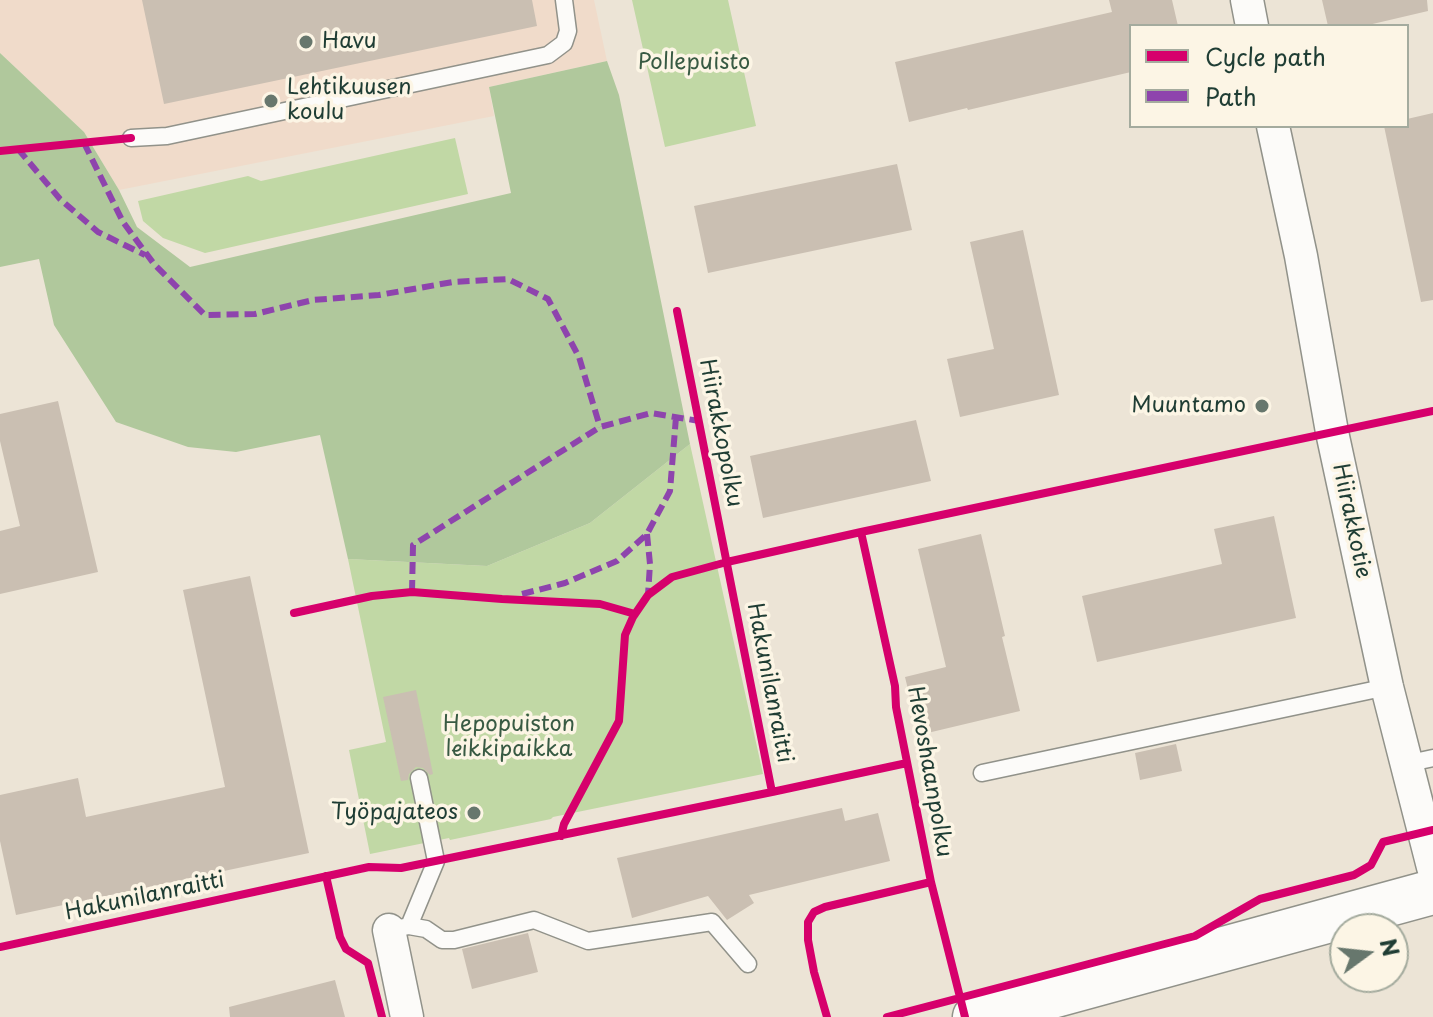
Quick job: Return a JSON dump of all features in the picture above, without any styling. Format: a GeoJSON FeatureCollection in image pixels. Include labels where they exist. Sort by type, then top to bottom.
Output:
{"type":"FeatureCollection","features":[{"type":"Feature","properties":{"kind":"main road"},"geometry":{"type":"LineString","coordinates":[[1198,957],[1278,917],[1433,874]]}},
{"type":"Feature","properties":{"kind":"main road"},"geometry":{"type":"LineString","coordinates":[[975,1017],[1433,892]]}},
{"type":"Feature","properties":{"kind":"street"},"geometry":{"type":"LineString","coordinates":[[1247,0],[1252,24]]}},
{"type":"Feature","properties":{"kind":"street","name":"Hiirakkotie"},"geometry":{"type":"LineString","coordinates":[[1273,128],[1301,256],[1332,432],[1387,687],[1419,761],[1433,867]]}},
{"type":"Feature","properties":{"kind":"street"},"geometry":{"type":"LineString","coordinates":[[399,928],[407,1017]]}},
{"type":"Feature","properties":{"kind":"lane"},"geometry":{"type":"LineString","coordinates":[[131,138],[167,136],[548,55],[564,43],[568,31],[564,0]]}},
{"type":"Feature","properties":{"kind":"lane"},"geometry":{"type":"LineString","coordinates":[[982,773],[1387,687]]}},
{"type":"Feature","properties":{"kind":"lane"},"geometry":{"type":"LineString","coordinates":[[419,778],[436,861],[399,928],[426,929],[442,940],[454,940],[534,920],[588,941],[712,922],[748,964]]}},
{"type":"Feature","properties":{"kind":"shaded area","name":"Lehtikuusen koulu"},"geometry":{"type":"Polygon","coordinates":[[[0,0],[594,0],[607,61],[489,87],[494,116],[119,190],[84,132],[0,53],[0,0]]]}},
{"type":"Feature","properties":{"kind":"green space","name":"Pollepuisto"},"geometry":{"type":"Polygon","coordinates":[[[632,0],[728,0],[756,126],[665,147],[632,0]]]}},
{"type":"Feature","properties":{"kind":"green space"},"geometry":{"type":"Polygon","coordinates":[[[0,53],[84,132],[137,227],[190,267],[511,193],[489,87],[607,61],[619,95],[690,444],[590,523],[487,566],[348,559],[320,435],[236,452],[188,447],[116,422],[54,325],[39,259],[0,267],[0,53]]]}},
{"type":"Feature","properties":{"kind":"green space"},"geometry":{"type":"Polygon","coordinates":[[[455,138],[468,194],[205,253],[163,238],[143,221],[138,201],[248,176],[261,181],[455,138]]]}},
{"type":"Feature","properties":{"kind":"green space","name":"Hepopuiston leikkipaikka"},"geometry":{"type":"Polygon","coordinates":[[[690,444],[763,774],[370,854],[349,750],[386,742],[348,559],[487,566],[590,523],[690,444]]]}},
{"type":"Feature","properties":{"kind":"building","name":"Havu"},"geometry":{"type":"Polygon","coordinates":[[[142,0],[532,0],[537,26],[164,104],[142,0]]]}},
{"type":"Feature","properties":{"kind":"building"},"geometry":{"type":"Polygon","coordinates":[[[1109,0],[1172,0],[1178,24],[1129,24],[1129,72],[909,122],[895,62],[1112,12],[1109,0]]]}},
{"type":"Feature","properties":{"kind":"building"},"geometry":{"type":"Polygon","coordinates":[[[1322,0],[1427,0],[1428,11],[1373,24],[1328,24],[1322,0]]]}},
{"type":"Feature","properties":{"kind":"building"},"geometry":{"type":"Polygon","coordinates":[[[1433,113],[1433,300],[1421,302],[1384,128],[1409,128],[1409,119],[1433,113]]]}},
{"type":"Feature","properties":{"kind":"building"},"geometry":{"type":"Polygon","coordinates":[[[897,164],[912,230],[708,273],[694,206],[897,164]]]}},
{"type":"Feature","properties":{"kind":"building"},"geometry":{"type":"Polygon","coordinates":[[[1023,230],[1059,395],[960,417],[947,359],[994,349],[970,242],[1023,230]]]}},
{"type":"Feature","properties":{"kind":"building"},"geometry":{"type":"Polygon","coordinates":[[[58,401],[98,572],[0,594],[0,531],[20,526],[0,441],[0,414],[58,401]]]}},
{"type":"Feature","properties":{"kind":"building"},"geometry":{"type":"Polygon","coordinates":[[[916,420],[931,481],[763,518],[750,456],[916,420]]]}},
{"type":"Feature","properties":{"kind":"building"},"geometry":{"type":"Polygon","coordinates":[[[1274,516],[1296,618],[1097,662],[1082,596],[1222,564],[1214,529],[1274,516]]]}},
{"type":"Feature","properties":{"kind":"building"},"geometry":{"type":"Polygon","coordinates":[[[981,534],[1020,711],[919,735],[905,677],[946,667],[918,549],[981,534]]]}},
{"type":"Feature","properties":{"kind":"building"},"geometry":{"type":"Polygon","coordinates":[[[250,576],[309,853],[16,915],[0,841],[0,795],[78,778],[86,817],[225,787],[183,590],[250,576]]]}},
{"type":"Feature","properties":{"kind":"building"},"geometry":{"type":"Polygon","coordinates":[[[416,690],[433,774],[416,767],[408,780],[401,781],[383,697],[416,690]]]}},
{"type":"Feature","properties":{"kind":"building"},"geometry":{"type":"Polygon","coordinates":[[[1176,744],[1182,771],[1140,780],[1135,753],[1176,744]]]}},
{"type":"Feature","properties":{"kind":"building"},"geometry":{"type":"Polygon","coordinates":[[[842,808],[845,821],[878,813],[890,861],[749,895],[754,903],[727,920],[708,896],[632,918],[617,858],[842,808]]]}},
{"type":"Feature","properties":{"kind":"building"},"geometry":{"type":"Polygon","coordinates":[[[528,933],[538,972],[472,989],[462,949],[528,933]]]}},
{"type":"Feature","properties":{"kind":"building"},"geometry":{"type":"Polygon","coordinates":[[[335,980],[345,1017],[230,1017],[229,1007],[335,980]]]}},
{"type":"Feature","properties":{"kind":"marked path"},"geometry":{"type":"LineString","coordinates":[[84,143],[123,222],[154,264],[205,315],[255,314],[313,300],[379,295],[453,282],[508,279],[548,299],[579,357],[600,427]]}},
{"type":"Feature","properties":{"kind":"marked path"},"geometry":{"type":"LineString","coordinates":[[18,149],[60,199],[98,232],[145,255]]}},
{"type":"Feature","properties":{"kind":"marked path"},"geometry":{"type":"LineString","coordinates":[[412,592],[413,545],[600,427],[651,413],[699,421]]}},
{"type":"Feature","properties":{"kind":"marked path"},"geometry":{"type":"LineString","coordinates":[[522,594],[565,583],[617,561],[647,534],[670,491],[676,417]]}},
{"type":"Feature","properties":{"kind":"marked path"},"geometry":{"type":"LineString","coordinates":[[647,534],[650,564],[648,595]]}},
{"type":"Feature","properties":{"kind":"cycle path"},"geometry":{"type":"LineString","coordinates":[[0,151],[131,138]]}},
{"type":"Feature","properties":{"kind":"cycle path","name":"Hiirakkopolku"},"geometry":{"type":"LineString","coordinates":[[0,947],[369,867],[401,868],[772,792],[677,311]]}},
{"type":"Feature","properties":{"kind":"cycle path"},"geometry":{"type":"LineString","coordinates":[[561,836],[564,824],[619,721],[625,635],[648,595],[672,577],[861,532],[1433,411]]}},
{"type":"Feature","properties":{"kind":"cycle path","name":"Hevoshaanpolku"},"geometry":{"type":"LineString","coordinates":[[861,532],[895,686],[896,707],[931,882],[965,1017]]}},
{"type":"Feature","properties":{"kind":"cycle path"},"geometry":{"type":"LineString","coordinates":[[294,613],[372,596],[412,592],[600,604],[635,614]]}},
{"type":"Feature","properties":{"kind":"cycle path","name":"Hevoshaanpolku"},"geometry":{"type":"LineString","coordinates":[[772,792],[907,763]]}},
{"type":"Feature","properties":{"kind":"cycle path"},"geometry":{"type":"LineString","coordinates":[[887,1017],[1195,936],[1260,899],[1354,875],[1371,865],[1383,842],[1433,830]]}},
{"type":"Feature","properties":{"kind":"cycle path"},"geometry":{"type":"LineString","coordinates":[[326,876],[340,937],[346,949],[368,963],[382,1017]]}},
{"type":"Feature","properties":{"kind":"cycle path"},"geometry":{"type":"LineString","coordinates":[[827,1017],[808,940],[808,922],[814,912],[931,882]]}},
{"type":"Feature","properties":{"kind":"place","name":"Havu"},"geometry":{"type":"Point","coordinates":[306,42]}},
{"type":"Feature","properties":{"kind":"place","name":"Lehtikuusen koulu"},"geometry":{"type":"Point","coordinates":[271,101]}},
{"type":"Feature","properties":{"kind":"place","name":"Muuntamo"},"geometry":{"type":"Point","coordinates":[1262,406]}},
{"type":"Feature","properties":{"kind":"place","name":"Työpajateos"},"geometry":{"type":"Point","coordinates":[474,813]}}]}
